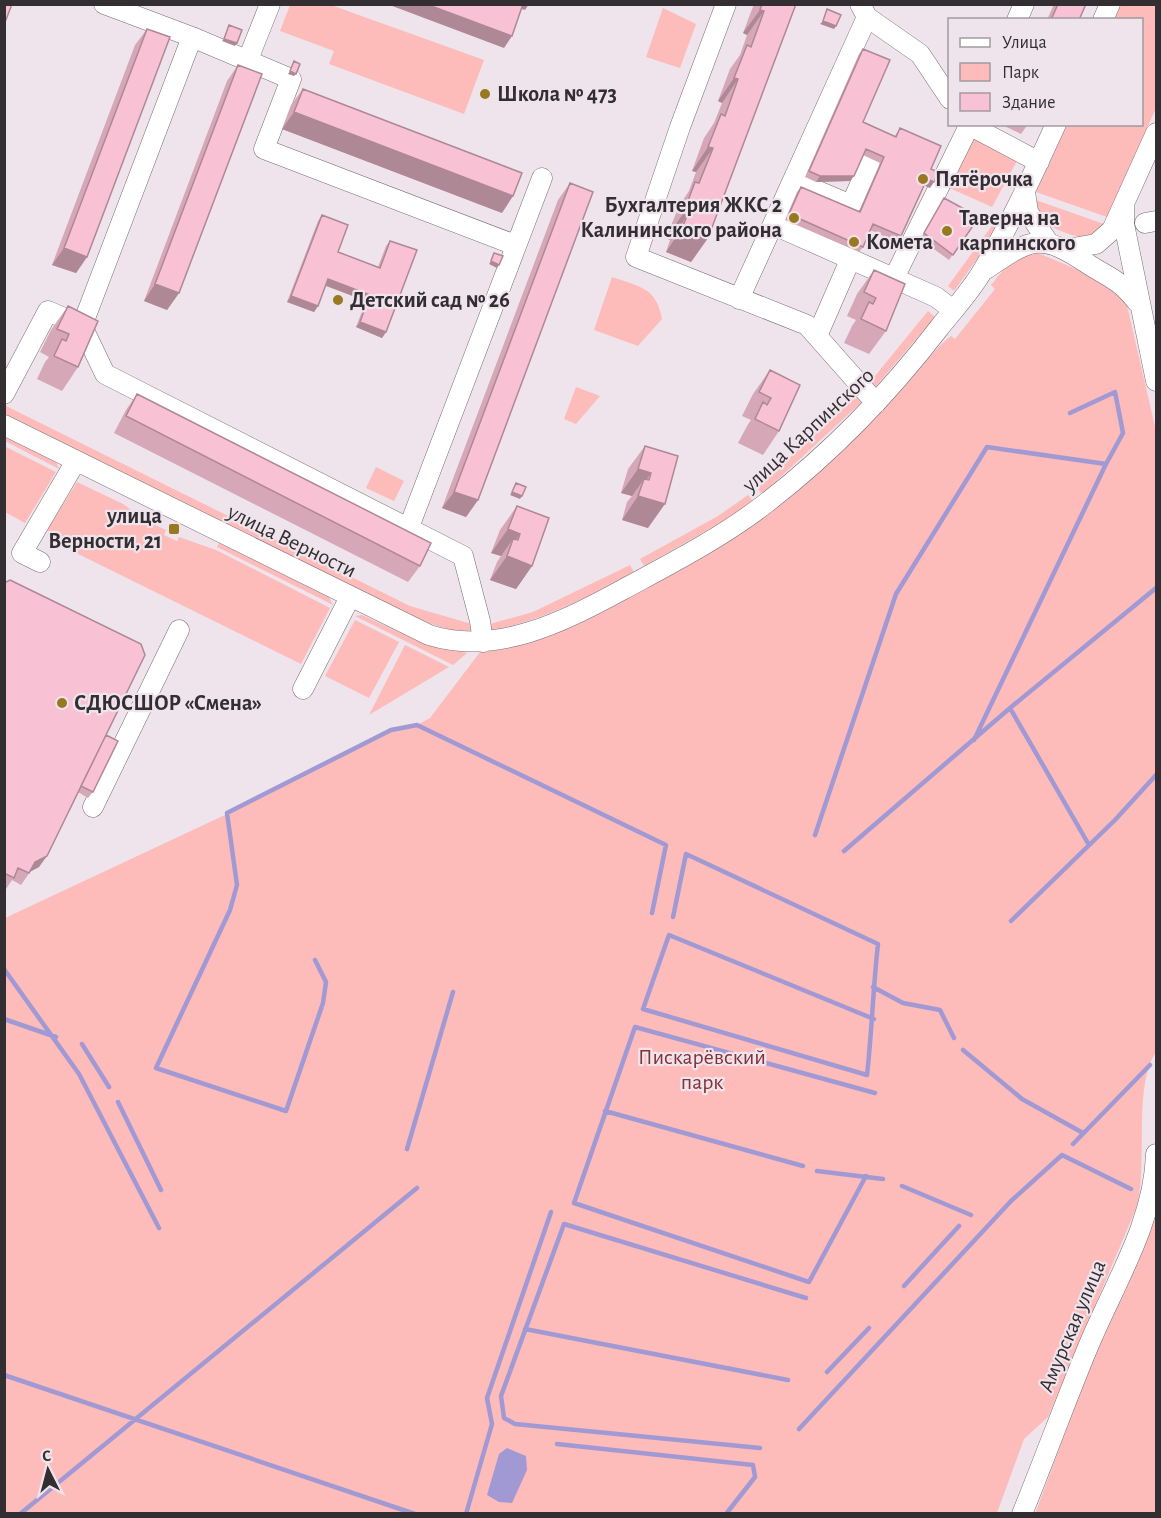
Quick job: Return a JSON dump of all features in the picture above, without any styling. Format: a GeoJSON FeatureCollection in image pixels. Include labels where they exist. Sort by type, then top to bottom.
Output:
{"type":"FeatureCollection","features":[{"type":"Feature","properties":{"kind":"street"},"geometry":{"type":"LineString","coordinates":[[104,4],[192,37],[291,79],[264,149],[516,245]]}},
{"type":"Feature","properties":{"kind":"street"},"geometry":{"type":"LineString","coordinates":[[247,62],[270,4]]}},
{"type":"Feature","properties":{"kind":"street"},"geometry":{"type":"LineString","coordinates":[[726,4],[680,127],[636,257],[807,325],[876,403]]}},
{"type":"Feature","properties":{"kind":"street"},"geometry":{"type":"LineString","coordinates":[[1018,18],[1024,4]]}},
{"type":"Feature","properties":{"kind":"street"},"geometry":{"type":"LineString","coordinates":[[1104,18],[1110,4]]}},
{"type":"Feature","properties":{"kind":"street"},"geometry":{"type":"LineString","coordinates":[[739,299],[794,181],[863,11],[920,54],[948,96]]}},
{"type":"Feature","properties":{"kind":"street"},"geometry":{"type":"LineString","coordinates":[[82,326],[192,37]]}},
{"type":"Feature","properties":{"kind":"street"},"geometry":{"type":"LineString","coordinates":[[894,278],[968,126]]}},
{"type":"Feature","properties":{"kind":"street"},"geometry":{"type":"LineString","coordinates":[[970,126],[1039,162]]}},
{"type":"Feature","properties":{"kind":"street","name":"улица Карпинского"},"geometry":{"type":"LineString","coordinates":[[568,618],[699,548],[750,515],[804,472],[876,403],[982,272],[1025,192],[1055,126]]}},
{"type":"Feature","properties":{"kind":"street"},"geometry":{"type":"LineString","coordinates":[[1067,249],[1096,244],[1106,237],[1124,206],[1156,133]]}},
{"type":"Feature","properties":{"kind":"street"},"geometry":{"type":"LineString","coordinates":[[794,181],[850,205],[870,162]]}},
{"type":"Feature","properties":{"kind":"street"},"geometry":{"type":"LineString","coordinates":[[409,527],[542,178]]}},
{"type":"Feature","properties":{"kind":"street"},"geometry":{"type":"LineString","coordinates":[[1025,192],[1028,212],[1048,242],[1067,249],[1090,265],[1112,276],[1138,303]]}},
{"type":"Feature","properties":{"kind":"street"},"geometry":{"type":"LineString","coordinates":[[1124,206],[1124,224],[1138,303],[1156,381]]}},
{"type":"Feature","properties":{"kind":"street"},"geometry":{"type":"LineString","coordinates":[[774,225],[936,297],[953,310]]}},
{"type":"Feature","properties":{"kind":"street","name":"улица Карпинского"},"geometry":{"type":"LineString","coordinates":[[982,272],[1019,247],[1048,242]]}},
{"type":"Feature","properties":{"kind":"street"},"geometry":{"type":"LineString","coordinates":[[817,336],[851,258]]}},
{"type":"Feature","properties":{"kind":"street"},"geometry":{"type":"LineString","coordinates":[[4,394],[48,311],[82,326],[105,374],[232,434],[463,556],[480,621],[483,642]]}},
{"type":"Feature","properties":{"kind":"street","name":"улица Верности"},"geometry":{"type":"LineString","coordinates":[[4,425],[429,635],[446,640],[483,642],[514,637],[568,618]]}},
{"type":"Feature","properties":{"kind":"street"},"geometry":{"type":"LineString","coordinates":[[40,562],[13,551],[76,461]]}},
{"type":"Feature","properties":{"kind":"street"},"geometry":{"type":"LineString","coordinates":[[303,689],[350,597]]}},
{"type":"Feature","properties":{"kind":"street"},"geometry":{"type":"LineString","coordinates":[[93,807],[178,630]]}},
{"type":"Feature","properties":{"kind":"street","name":"Амурская улица"},"geometry":{"type":"LineString","coordinates":[[1022,1514],[1088,1347],[1149,1209],[1155,1179],[1156,1154]]}},
{"type":"Feature","properties":{"kind":"green space"},"geometry":{"type":"Polygon","coordinates":[[[290,5],[331,5],[484,60],[464,114],[329,64],[334,51],[280,31],[290,5]]]}},
{"type":"Feature","properties":{"kind":"green space"},"geometry":{"type":"Polygon","coordinates":[[[1121,5],[1156,5],[1156,108],[1107,217],[1036,192],[1067,126],[1143,126],[1143,18],[1114,18],[1121,5]]]}},
{"type":"Feature","properties":{"kind":"green space"},"geometry":{"type":"Polygon","coordinates":[[[663,8],[696,24],[680,68],[646,57],[663,8]]]}},
{"type":"Feature","properties":{"kind":"green space"},"geometry":{"type":"Polygon","coordinates":[[[968,135],[1018,159],[992,207],[945,186],[968,135]]]}},
{"type":"Feature","properties":{"kind":"green space"},"geometry":{"type":"Polygon","coordinates":[[[1033,199],[1104,224],[1097,231],[1083,237],[1067,234],[1043,223],[1033,199]]]}},
{"type":"Feature","properties":{"kind":"green space"},"geometry":{"type":"Polygon","coordinates":[[[994,223],[1000,227],[954,291],[948,286],[994,223]]]}},
{"type":"Feature","properties":{"kind":"green space","name":"Пискарёвский парк"},"geometry":{"type":"Polygon","coordinates":[[[1038,253],[1107,282],[1126,301],[1156,431],[1156,1052],[1145,1084],[1140,1188],[1137,1206],[1048,1417],[1024,1439],[997,1513],[5,1513],[5,918],[227,814],[391,730],[415,726],[430,718],[480,652],[522,644],[559,632],[690,563],[746,528],[824,468],[888,404],[940,346],[951,336],[955,339],[995,289],[991,285],[1006,267],[1023,256],[1038,253]]]}},
{"type":"Feature","properties":{"kind":"green space"},"geometry":{"type":"Polygon","coordinates":[[[612,277],[639,286],[656,300],[662,319],[638,346],[594,330],[612,277]]]}},
{"type":"Feature","properties":{"kind":"green space"},"geometry":{"type":"Polygon","coordinates":[[[928,311],[935,317],[871,392],[866,387],[928,311]]]}},
{"type":"Feature","properties":{"kind":"green space"},"geometry":{"type":"Polygon","coordinates":[[[576,387],[600,396],[576,424],[564,419],[576,387]]]}},
{"type":"Feature","properties":{"kind":"green space"},"geometry":{"type":"Polygon","coordinates":[[[859,394],[865,399],[762,494],[757,488],[859,394]]]}},
{"type":"Feature","properties":{"kind":"green space"},"geometry":{"type":"Polygon","coordinates":[[[4,405],[410,606],[475,625],[476,631],[450,630],[414,618],[5,414],[4,405]]]}},
{"type":"Feature","properties":{"kind":"green space"},"geometry":{"type":"Polygon","coordinates":[[[4,436],[56,462],[59,469],[5,441],[4,436]]]}},
{"type":"Feature","properties":{"kind":"green space"},"geometry":{"type":"Polygon","coordinates":[[[4,446],[56,472],[25,523],[5,512],[4,446]]]}},
{"type":"Feature","properties":{"kind":"green space"},"geometry":{"type":"Polygon","coordinates":[[[376,467],[404,481],[394,501],[366,488],[376,467]]]}},
{"type":"Feature","properties":{"kind":"green space"},"geometry":{"type":"Polygon","coordinates":[[[77,482],[123,504],[145,520],[166,530],[164,535],[177,541],[179,537],[216,550],[330,608],[301,664],[70,550],[73,544],[47,530],[77,482]]]}},
{"type":"Feature","properties":{"kind":"green space"},"geometry":{"type":"Polygon","coordinates":[[[748,495],[753,501],[720,523],[644,566],[640,559],[718,516],[748,495]]]}},
{"type":"Feature","properties":{"kind":"green space"},"geometry":{"type":"Polygon","coordinates":[[[220,542],[329,597],[333,605],[217,547],[220,542]]]}},
{"type":"Feature","properties":{"kind":"green space"},"geometry":{"type":"Polygon","coordinates":[[[630,565],[634,572],[563,607],[526,622],[487,631],[486,625],[533,612],[630,565]]]}},
{"type":"Feature","properties":{"kind":"green space"},"geometry":{"type":"Polygon","coordinates":[[[362,615],[425,644],[467,653],[453,665],[355,616],[362,615]]]}},
{"type":"Feature","properties":{"kind":"green space"},"geometry":{"type":"Polygon","coordinates":[[[355,620],[399,642],[369,698],[325,676],[355,620]]]}},
{"type":"Feature","properties":{"kind":"green space"},"geometry":{"type":"Polygon","coordinates":[[[405,645],[449,667],[369,715],[405,645]]]}},
{"type":"Feature","properties":{"kind":"green space"},"geometry":{"type":"Polygon","coordinates":[[[1156,1217],[1156,1513],[1035,1514],[1096,1350],[1156,1217]]]}},
{"type":"Feature","properties":{"kind":"shaded area"},"geometry":{"type":"Polygon","coordinates":[[[507,1448],[526,1456],[527,1470],[512,1503],[499,1502],[487,1495],[499,1454],[507,1448]]]}},
{"type":"Feature","properties":{"kind":"building"},"geometry":{"type":"Polygon","coordinates":[[[4,4],[12,4],[4,25],[4,4]]]}},
{"type":"Feature","properties":{"kind":"building"},"geometry":{"type":"Polygon","coordinates":[[[426,4],[523,4],[512,36],[426,4]]]}},
{"type":"Feature","properties":{"kind":"building"},"geometry":{"type":"Polygon","coordinates":[[[762,4],[796,4],[708,238],[682,228],[687,216],[683,214],[695,182],[699,183],[713,148],[708,147],[721,114],[725,116],[738,79],[734,78],[747,45],[751,47],[764,11],[760,10],[762,4]]]}},
{"type":"Feature","properties":{"kind":"building"},"geometry":{"type":"Polygon","coordinates":[[[1058,4],[1086,4],[1080,18],[1052,18],[1058,4]]]}},
{"type":"Feature","properties":{"kind":"building"},"geometry":{"type":"Polygon","coordinates":[[[827,9],[841,15],[836,26],[823,21],[827,9]]]}},
{"type":"Feature","properties":{"kind":"building"},"geometry":{"type":"Polygon","coordinates":[[[229,25],[242,30],[237,43],[224,39],[229,25]]]}},
{"type":"Feature","properties":{"kind":"building"},"geometry":{"type":"Polygon","coordinates":[[[147,29],[170,37],[87,257],[64,248],[147,29]]]}},
{"type":"Feature","properties":{"kind":"building"},"geometry":{"type":"Polygon","coordinates":[[[863,49],[890,60],[863,122],[896,137],[900,128],[941,146],[931,169],[938,172],[934,182],[927,179],[901,236],[873,224],[863,247],[789,214],[801,187],[860,212],[884,157],[866,149],[854,176],[820,176],[809,171],[863,49]]]}},
{"type":"Feature","properties":{"kind":"building"},"geometry":{"type":"Polygon","coordinates":[[[294,61],[300,64],[296,74],[290,71],[294,61]]]}},
{"type":"Feature","properties":{"kind":"building"},"geometry":{"type":"Polygon","coordinates":[[[238,65],[262,74],[179,293],[155,284],[238,65]]]}},
{"type":"Feature","properties":{"kind":"building"},"geometry":{"type":"Polygon","coordinates":[[[303,89],[522,173],[513,196],[294,112],[303,89]]]}},
{"type":"Feature","properties":{"kind":"building"},"geometry":{"type":"Polygon","coordinates":[[[570,183],[593,192],[478,500],[454,492],[570,183]]]}},
{"type":"Feature","properties":{"kind":"building","name":"Таверна на карпинского"},"geometry":{"type":"Polygon","coordinates":[[[944,198],[979,217],[953,255],[924,233],[944,198]]]}},
{"type":"Feature","properties":{"kind":"building"},"geometry":{"type":"Polygon","coordinates":[[[322,215],[348,225],[338,252],[380,268],[390,241],[417,250],[386,332],[360,322],[370,295],[328,279],[318,306],[291,296],[322,215]]]}},
{"type":"Feature","properties":{"kind":"building"},"geometry":{"type":"Polygon","coordinates":[[[494,253],[503,256],[499,265],[491,261],[494,253]]]}},
{"type":"Feature","properties":{"kind":"building"},"geometry":{"type":"Polygon","coordinates":[[[874,270],[905,284],[886,331],[861,319],[869,302],[873,304],[876,298],[864,292],[874,270]]]}},
{"type":"Feature","properties":{"kind":"building"},"geometry":{"type":"Polygon","coordinates":[[[68,306],[98,321],[78,367],[54,356],[62,339],[66,341],[69,334],[57,329],[68,306]]]}},
{"type":"Feature","properties":{"kind":"building"},"geometry":{"type":"Polygon","coordinates":[[[770,370],[800,385],[779,431],[755,419],[763,402],[767,405],[771,398],[759,392],[770,370]]]}},
{"type":"Feature","properties":{"kind":"building"},"geometry":{"type":"Polygon","coordinates":[[[137,394],[431,543],[420,566],[126,416],[137,394]]]}},
{"type":"Feature","properties":{"kind":"building"},"geometry":{"type":"Polygon","coordinates":[[[645,446],[678,456],[665,504],[638,496],[644,479],[649,480],[651,473],[638,469],[645,446]]]}},
{"type":"Feature","properties":{"kind":"building"},"geometry":{"type":"Polygon","coordinates":[[[516,483],[526,487],[522,496],[512,492],[516,483]]]}},
{"type":"Feature","properties":{"kind":"building"},"geometry":{"type":"Polygon","coordinates":[[[517,506],[549,518],[532,566],[507,556],[513,539],[518,540],[520,534],[508,529],[517,506]]]}},
{"type":"Feature","properties":{"kind":"building","name":"СДЮСШОР «Смена»"},"geometry":{"type":"Polygon","coordinates":[[[10,580],[141,644],[145,655],[47,856],[35,862],[29,873],[18,868],[14,878],[4,873],[4,583],[10,580]]]}},
{"type":"Feature","properties":{"kind":"building"},"geometry":{"type":"Polygon","coordinates":[[[106,735],[118,741],[93,792],[81,786],[106,735]]]}},
{"type":"Feature","properties":{"kind":"waterway"},"geometry":{"type":"LineString","coordinates":[[1070,413],[1115,392],[1123,433],[1106,464]]}},
{"type":"Feature","properties":{"kind":"waterway"},"geometry":{"type":"LineString","coordinates":[[815,835],[896,594],[987,447],[1106,464],[974,740]]}},
{"type":"Feature","properties":{"kind":"waterway"},"geometry":{"type":"LineString","coordinates":[[844,851],[1010,708],[1156,588]]}},
{"type":"Feature","properties":{"kind":"waterway"},"geometry":{"type":"LineString","coordinates":[[1010,708],[1089,845]]}},
{"type":"Feature","properties":{"kind":"waterway"},"geometry":{"type":"LineString","coordinates":[[315,960],[326,982],[323,1003],[286,1111],[156,1068],[230,910],[237,885],[227,813],[391,730],[417,725],[666,845],[652,913]]}},
{"type":"Feature","properties":{"kind":"waterway"},"geometry":{"type":"LineString","coordinates":[[1011,921],[1115,820],[1156,775]]}},
{"type":"Feature","properties":{"kind":"waterway"},"geometry":{"type":"LineString","coordinates":[[673,917],[686,854],[878,944],[873,1010],[871,1026],[867,1075],[643,1009],[669,935],[874,1019]]}},
{"type":"Feature","properties":{"kind":"waterway"},"geometry":{"type":"LineString","coordinates":[[4,969],[79,1074],[159,1228]]}},
{"type":"Feature","properties":{"kind":"waterway"},"geometry":{"type":"LineString","coordinates":[[873,987],[903,1003],[940,1010],[954,1038]]}},
{"type":"Feature","properties":{"kind":"waterway"},"geometry":{"type":"LineString","coordinates":[[407,1149],[453,992]]}},
{"type":"Feature","properties":{"kind":"waterway"},"geometry":{"type":"LineString","coordinates":[[4,1019],[56,1037]]}},
{"type":"Feature","properties":{"kind":"waterway"},"geometry":{"type":"LineString","coordinates":[[866,1176],[809,1282],[574,1203],[635,1027],[875,1093]]}},
{"type":"Feature","properties":{"kind":"waterway"},"geometry":{"type":"LineString","coordinates":[[82,1044],[109,1087]]}},
{"type":"Feature","properties":{"kind":"waterway"},"geometry":{"type":"LineString","coordinates":[[963,1050],[1022,1099],[1083,1133]]}},
{"type":"Feature","properties":{"kind":"waterway"},"geometry":{"type":"LineString","coordinates":[[1073,1144],[1150,1065]]}},
{"type":"Feature","properties":{"kind":"waterway"},"geometry":{"type":"LineString","coordinates":[[118,1102],[161,1190]]}},
{"type":"Feature","properties":{"kind":"waterway"},"geometry":{"type":"LineString","coordinates":[[605,1111],[803,1166]]}},
{"type":"Feature","properties":{"kind":"waterway"},"geometry":{"type":"LineString","coordinates":[[799,1429],[1011,1201],[1062,1155],[1131,1189]]}},
{"type":"Feature","properties":{"kind":"waterway"},"geometry":{"type":"LineString","coordinates":[[817,1171],[883,1179]]}},
{"type":"Feature","properties":{"kind":"waterway"},"geometry":{"type":"LineString","coordinates":[[902,1186],[971,1215]]}},
{"type":"Feature","properties":{"kind":"waterway"},"geometry":{"type":"LineString","coordinates":[[20,1514],[417,1188]]}},
{"type":"Feature","properties":{"kind":"waterway"},"geometry":{"type":"LineString","coordinates":[[466,1514],[492,1424],[487,1398],[551,1212]]}},
{"type":"Feature","properties":{"kind":"waterway"},"geometry":{"type":"LineString","coordinates":[[760,1448],[515,1424],[504,1418],[501,1396],[564,1224],[806,1298]]}},
{"type":"Feature","properties":{"kind":"waterway"},"geometry":{"type":"LineString","coordinates":[[904,1286],[959,1226]]}},
{"type":"Feature","properties":{"kind":"waterway"},"geometry":{"type":"LineString","coordinates":[[827,1372],[869,1328]]}},
{"type":"Feature","properties":{"kind":"waterway"},"geometry":{"type":"LineString","coordinates":[[525,1329],[788,1380]]}},
{"type":"Feature","properties":{"kind":"waterway"},"geometry":{"type":"LineString","coordinates":[[4,1375],[415,1514]]}},
{"type":"Feature","properties":{"kind":"waterway"},"geometry":{"type":"LineString","coordinates":[[557,1444],[753,1465],[755,1477],[726,1514]]}},
{"type":"Feature","properties":{"kind":"place","name":"Школа № 473"},"geometry":{"type":"Point","coordinates":[485,94]}},
{"type":"Feature","properties":{"kind":"place","name":"Пятёрочка"},"geometry":{"type":"Point","coordinates":[923,179]}},
{"type":"Feature","properties":{"kind":"place","name":"Бухгалтерия ЖКС 2 Калининского района"},"geometry":{"type":"Point","coordinates":[794,218]}},
{"type":"Feature","properties":{"kind":"place","name":"Таверна на карпинского"},"geometry":{"type":"Point","coordinates":[947,231]}},
{"type":"Feature","properties":{"kind":"place","name":"Комета"},"geometry":{"type":"Point","coordinates":[854,242]}},
{"type":"Feature","properties":{"kind":"place","name":"Детский сад № 26"},"geometry":{"type":"Point","coordinates":[338,300]}},
{"type":"Feature","properties":{"kind":"place","name":"улица Верности, 21"},"geometry":{"type":"Point","coordinates":[174,529]}},
{"type":"Feature","properties":{"kind":"place","name":"СДЮСШОР «Смена»"},"geometry":{"type":"Point","coordinates":[62,703]}}]}
